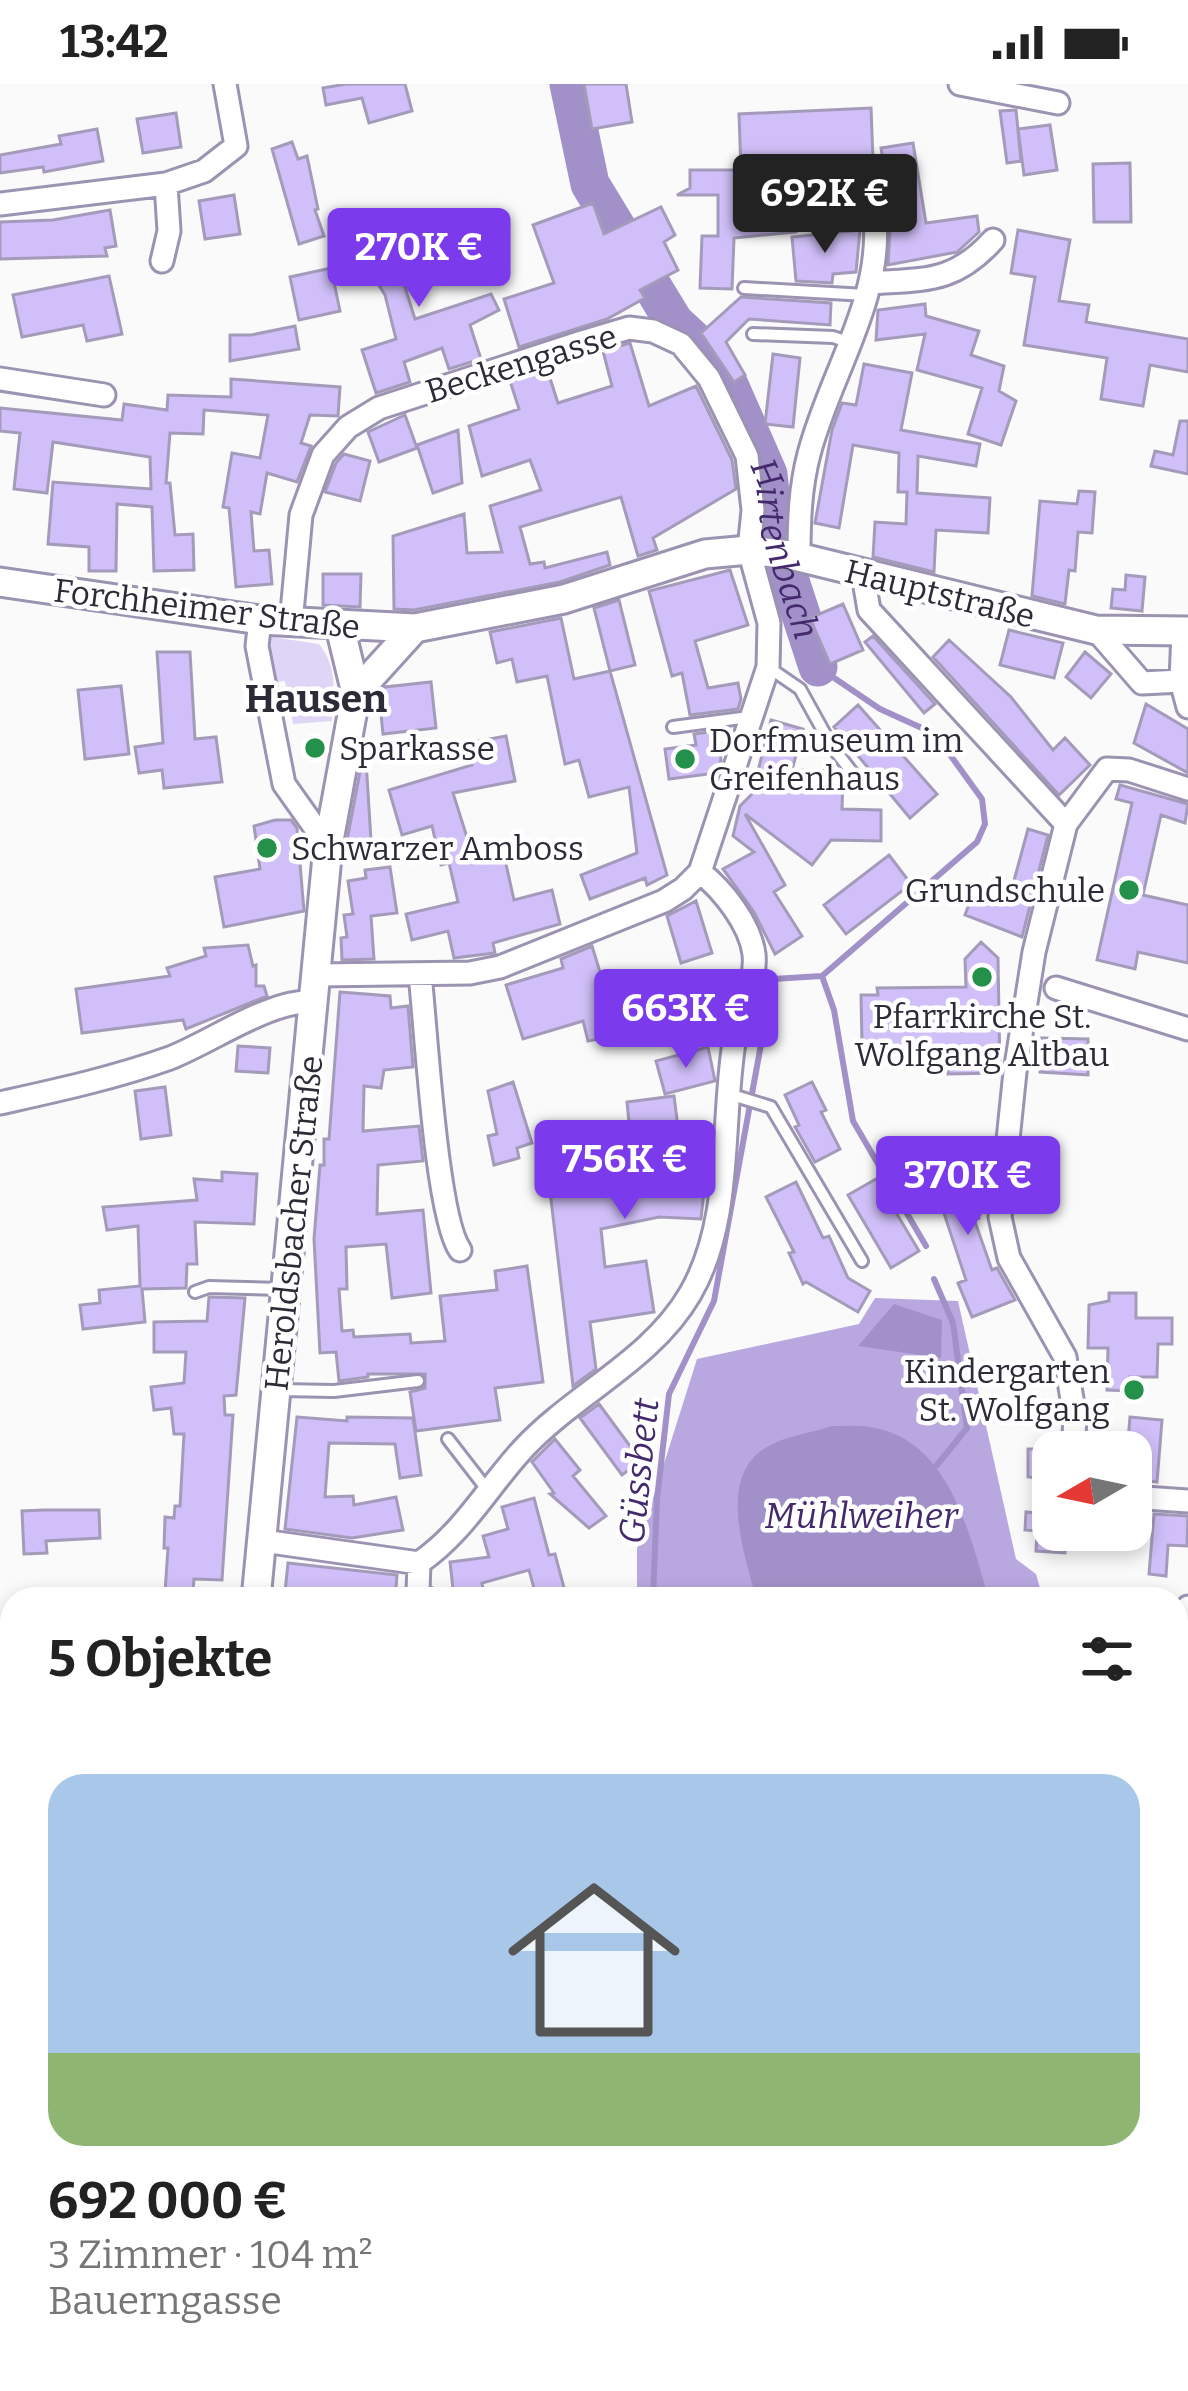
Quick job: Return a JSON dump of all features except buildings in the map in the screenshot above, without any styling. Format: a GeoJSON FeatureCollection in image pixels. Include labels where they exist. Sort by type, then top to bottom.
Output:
{"type":"FeatureCollection","features":[{"type":"Feature","properties":{"kind":"street"},"geometry":{"type":"LineString","coordinates":[[0,205],[166,184],[204,171],[236,146],[225,84]]}},
{"type":"Feature","properties":{"kind":"street"},"geometry":{"type":"LineString","coordinates":[[960,84],[1058,103]]}},
{"type":"Feature","properties":{"kind":"street"},"geometry":{"type":"LineString","coordinates":[[162,261],[169,231],[166,184]]}},
{"type":"Feature","properties":{"kind":"street"},"geometry":{"type":"LineString","coordinates":[[0,1103],[110,1078],[211,1042],[316,988],[500,967],[664,901],[700,872],[768,667],[776,553],[801,493],[809,452],[868,290],[878,254],[875,220]]}},
{"type":"Feature","properties":{"kind":"street"},"geometry":{"type":"LineString","coordinates":[[868,290],[941,278],[972,263],[992,240]]}},
{"type":"Feature","properties":{"kind":"street","name":"Beckengasse"},"geometry":{"type":"LineString","coordinates":[[291,623],[301,515],[322,455],[348,428],[379,408],[628,328],[653,331],[680,344],[709,378],[747,455],[753,510],[776,553]]}},
{"type":"Feature","properties":{"kind":"street"},"geometry":{"type":"LineString","coordinates":[[0,379],[104,394]]}},
{"type":"Feature","properties":{"kind":"street","name":"Hauptstraße"},"geometry":{"type":"LineString","coordinates":[[415,628],[563,599],[705,554],[776,553],[1096,630],[1185,631]]}},
{"type":"Feature","properties":{"kind":"street"},"geometry":{"type":"LineString","coordinates":[[863,575],[869,610],[1066,824]]}},
{"type":"Feature","properties":{"kind":"street","name":"Forchheimer Straße"},"geometry":{"type":"LineString","coordinates":[[0,582],[260,620],[415,628]]}},
{"type":"Feature","properties":{"kind":"street"},"geometry":{"type":"LineString","coordinates":[[260,620],[257,646],[284,784],[328,846]]}},
{"type":"Feature","properties":{"kind":"street","name":"Heroldsbacher Straße"},"geometry":{"type":"LineString","coordinates":[[257,1587],[328,846],[356,693],[340,627]]}},
{"type":"Feature","properties":{"kind":"street"},"geometry":{"type":"LineString","coordinates":[[356,693],[415,628]]}},
{"type":"Feature","properties":{"kind":"street"},"geometry":{"type":"LineString","coordinates":[[1096,630],[1142,682],[1181,681]]}},
{"type":"Feature","properties":{"kind":"street"},"geometry":{"type":"LineString","coordinates":[[1185,631],[1181,681],[1188,707]]}},
{"type":"Feature","properties":{"kind":"street"},"geometry":{"type":"LineString","coordinates":[[1074,1431],[1065,1357],[1009,1258],[1000,1217],[1026,996],[1066,824],[1107,769],[1129,770],[1188,789]]}},
{"type":"Feature","properties":{"kind":"street"},"geometry":{"type":"LineString","coordinates":[[262,1541],[419,1563],[447,1544],[523,1449],[673,1321],[693,1289],[711,1242],[735,1039],[755,960],[751,940],[719,887],[700,872]]}},
{"type":"Feature","properties":{"kind":"street"},"geometry":{"type":"LineString","coordinates":[[421,975],[440,1159],[452,1238],[460,1250]]}},
{"type":"Feature","properties":{"kind":"street"},"geometry":{"type":"LineString","coordinates":[[1056,988],[1188,1029]]}},
{"type":"Feature","properties":{"kind":"street"},"geometry":{"type":"LineString","coordinates":[[1152,1499],[1188,1501]]}},
{"type":"Feature","properties":{"kind":"street"},"geometry":{"type":"LineString","coordinates":[[418,1587],[419,1563]]}},
{"type":"Feature","properties":{"kind":"lane"},"geometry":{"type":"LineString","coordinates":[[806,197],[875,220]]}},
{"type":"Feature","properties":{"kind":"lane"},"geometry":{"type":"LineString","coordinates":[[744,288],[868,290]]}},
{"type":"Feature","properties":{"kind":"lane"},"geometry":{"type":"LineString","coordinates":[[753,334],[833,337],[848,343]]}},
{"type":"Feature","properties":{"kind":"lane"},"geometry":{"type":"LineString","coordinates":[[768,667],[800,688],[831,745],[861,784]]}},
{"type":"Feature","properties":{"kind":"lane"},"geometry":{"type":"LineString","coordinates":[[673,727],[749,717]]}},
{"type":"Feature","properties":{"kind":"lane"},"geometry":{"type":"LineString","coordinates":[[729,1094],[771,1108],[862,1262]]}},
{"type":"Feature","properties":{"kind":"lane"},"geometry":{"type":"LineString","coordinates":[[195,1292],[208,1287],[286,1289]]}},
{"type":"Feature","properties":{"kind":"lane"},"geometry":{"type":"LineString","coordinates":[[277,1390],[334,1391],[418,1381]]}},
{"type":"Feature","properties":{"kind":"lane"},"geometry":{"type":"LineString","coordinates":[[448,1439],[489,1492]]}},
{"type":"Feature","properties":{"kind":"shaded area"},"geometry":{"type":"Polygon","coordinates":[[[272,637],[319,644],[332,671],[332,721],[293,724],[285,681],[269,683],[266,641],[272,637]]]}},
{"type":"Feature","properties":{"kind":"shaded area"},"geometry":{"type":"Polygon","coordinates":[[[875,1298],[958,1301],[1016,1559],[1036,1574],[1040,1587],[637,1587],[637,1549],[697,1359],[859,1324],[875,1298]]]}},
{"type":"Feature","properties":{"kind":"water"},"geometry":{"type":"Polygon","coordinates":[[[894,1304],[942,1320],[941,1358],[858,1346],[894,1304]]]}},
{"type":"Feature","properties":{"kind":"water","name":"Mühlweiher"},"geometry":{"type":"Polygon","coordinates":[[[832,1426],[870,1427],[897,1435],[920,1450],[952,1493],[985,1587],[753,1587],[738,1518],[742,1477],[751,1460],[790,1437],[832,1426]]]}},
{"type":"Feature","properties":{"kind":"waterway","name":"Hirtenbach"},"geometry":{"type":"LineString","coordinates":[[569,84],[590,184],[674,322],[699,345],[729,385],[768,474],[774,532],[818,667]]}},
{"type":"Feature","properties":{"kind":"waterway","name":"Hirtenbach"},"geometry":{"type":"LineString","coordinates":[[818,667],[880,709],[935,734],[982,799],[985,824],[977,842],[822,976]]}},
{"type":"Feature","properties":{"kind":"waterway","name":"Hirtenbach"},"geometry":{"type":"LineString","coordinates":[[822,976],[834,1010],[853,1121],[926,1246]]}},
{"type":"Feature","properties":{"kind":"waterway","name":"Güssbett"},"geometry":{"type":"LineString","coordinates":[[653,1587],[669,1394],[714,1301],[773,979],[822,976]]}},
{"type":"Feature","properties":{"kind":"waterway","name":"Hirtenbach"},"geometry":{"type":"LineString","coordinates":[[934,1279],[953,1323],[967,1428],[937,1465]]}},
{"type":"Feature","properties":{"kind":"place","name":"Sparkasse"},"geometry":{"type":"Point","coordinates":[315,748]}},
{"type":"Feature","properties":{"kind":"place","name":"Dorfmuseum im Greifenhaus"},"geometry":{"type":"Point","coordinates":[685,759]}},
{"type":"Feature","properties":{"kind":"place","name":"Schwarzer Amboss"},"geometry":{"type":"Point","coordinates":[267,848]}},
{"type":"Feature","properties":{"kind":"place","name":"Grundschule"},"geometry":{"type":"Point","coordinates":[1129,890]}},
{"type":"Feature","properties":{"kind":"place","name":"Pfarrkirche St. Wolfgang Altbau"},"geometry":{"type":"Point","coordinates":[982,977]}},
{"type":"Feature","properties":{"kind":"place","name":"Kindergarten St. Wolfgang"},"geometry":{"type":"Point","coordinates":[1134,1390]}},
{"type":"Feature","properties":{"kind":"district","name":"Hausen"},"geometry":{"type":"Point","coordinates":[316,698]}}]}
